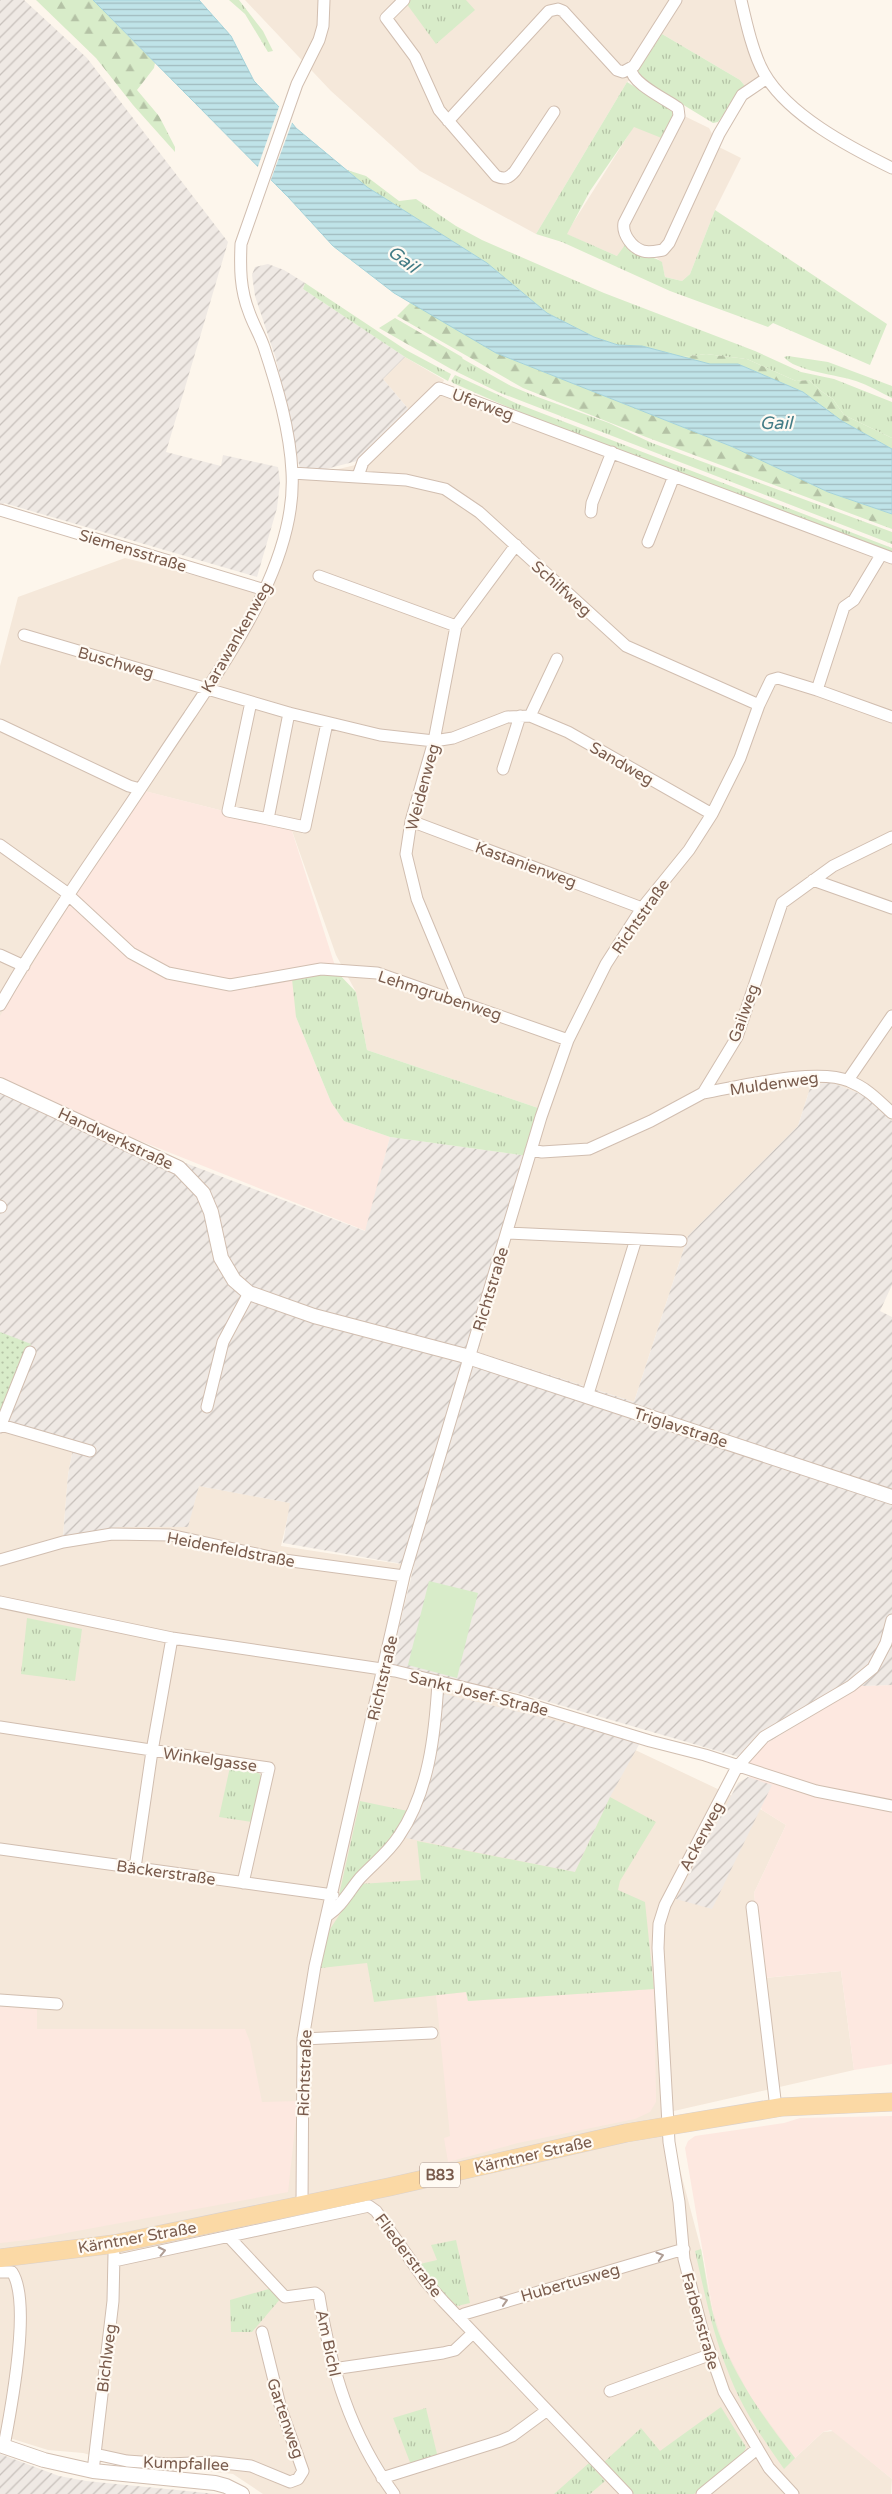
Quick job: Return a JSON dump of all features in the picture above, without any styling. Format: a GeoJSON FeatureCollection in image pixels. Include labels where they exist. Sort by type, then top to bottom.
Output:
{"type":"FeatureCollection","features":[{"type":"Feature","properties":{"kind":"main road","name":"Kärntner Straße"},"geometry":{"type":"LineString","coordinates":[[0,2258],[114,2253],[302,2204],[390,2187],[578,2143],[668,2126],[776,2108],[892,2102]]}},
{"type":"Feature","properties":{"kind":"street","name":"Karawankenweg"},"geometry":{"type":"LineString","coordinates":[[0,1005],[69,895],[208,688],[238,639],[265,590],[284,533],[292,472],[286,432],[264,346],[243,293],[240,273],[240,244],[297,84],[319,40],[323,26],[324,0]]}},
{"type":"Feature","properties":{"kind":"street"},"geometry":{"type":"LineString","coordinates":[[404,0],[386,18],[415,57],[432,98],[448,121],[496,176],[502,179],[510,177],[554,112]]}},
{"type":"Feature","properties":{"kind":"street"},"geometry":{"type":"LineString","coordinates":[[629,70],[676,0]]}},
{"type":"Feature","properties":{"kind":"street"},"geometry":{"type":"LineString","coordinates":[[741,0],[767,78],[778,93],[793,109],[864,155],[892,168]]}},
{"type":"Feature","properties":{"kind":"street"},"geometry":{"type":"LineString","coordinates":[[448,121],[553,9],[563,11],[617,70],[629,70]]}},
{"type":"Feature","properties":{"kind":"street"},"geometry":{"type":"LineString","coordinates":[[629,70],[631,75],[640,84],[678,108],[679,116],[622,229],[634,247],[643,252],[663,250],[669,243],[719,134],[742,95],[767,78]]}},
{"type":"Feature","properties":{"kind":"street","name":"Uferweg"},"geometry":{"type":"LineString","coordinates":[[358,476],[363,462],[439,388],[887,557]]}},
{"type":"Feature","properties":{"kind":"street"},"geometry":{"type":"LineString","coordinates":[[591,512],[592,503],[612,452]]}},
{"type":"Feature","properties":{"kind":"street","name":"Schilfweg"},"geometry":{"type":"LineString","coordinates":[[292,472],[406,480],[445,489],[479,512],[626,646],[759,705]]}},
{"type":"Feature","properties":{"kind":"street"},"geometry":{"type":"LineString","coordinates":[[648,542],[674,476]]}},
{"type":"Feature","properties":{"kind":"street","name":"Siemensstraße"},"geometry":{"type":"LineString","coordinates":[[0,510],[265,590]]}},
{"type":"Feature","properties":{"kind":"street","name":"Weidenweg"},"geometry":{"type":"LineString","coordinates":[[459,1000],[417,899],[406,854],[410,821],[434,741],[456,626],[516,546]]}},
{"type":"Feature","properties":{"kind":"street"},"geometry":{"type":"LineString","coordinates":[[817,690],[844,607],[854,600],[887,557]]}},
{"type":"Feature","properties":{"kind":"street"},"geometry":{"type":"LineString","coordinates":[[319,576],[456,626]]}},
{"type":"Feature","properties":{"kind":"street","name":"Buschweg"},"geometry":{"type":"LineString","coordinates":[[24,635],[208,688]]}},
{"type":"Feature","properties":{"kind":"street"},"geometry":{"type":"LineString","coordinates":[[503,769],[525,716],[557,660]]}},
{"type":"Feature","properties":{"kind":"street"},"geometry":{"type":"LineString","coordinates":[[759,705],[771,680],[778,678],[892,717]]}},
{"type":"Feature","properties":{"kind":"street"},"geometry":{"type":"LineString","coordinates":[[208,688],[288,713],[380,734],[434,741],[453,738],[507,717],[525,716]]}},
{"type":"Feature","properties":{"kind":"street"},"geometry":{"type":"LineString","coordinates":[[251,702],[228,812],[305,827],[327,722]]}},
{"type":"Feature","properties":{"kind":"street","name":"Richtstraße"},"geometry":{"type":"LineString","coordinates":[[302,2204],[303,2039],[312,1984],[404,1576],[426,1497],[508,1233],[550,1086],[568,1040],[606,964],[642,908],[689,850],[712,814],[740,758],[759,705]]}},
{"type":"Feature","properties":{"kind":"street"},"geometry":{"type":"LineString","coordinates":[[268,819],[288,713]]}},
{"type":"Feature","properties":{"kind":"street","name":"Sandweg"},"geometry":{"type":"LineString","coordinates":[[525,716],[568,732],[712,814]]}},
{"type":"Feature","properties":{"kind":"street"},"geometry":{"type":"LineString","coordinates":[[0,725],[129,786],[140,789]]}},
{"type":"Feature","properties":{"kind":"street","name":"Kastanienweg"},"geometry":{"type":"LineString","coordinates":[[410,821],[642,908]]}},
{"type":"Feature","properties":{"kind":"street","name":"Gailweg"},"geometry":{"type":"LineString","coordinates":[[703,1093],[737,1037],[782,903],[813,880],[858,853],[892,837]]}},
{"type":"Feature","properties":{"kind":"street","name":"Lehmgrubenweg"},"geometry":{"type":"LineString","coordinates":[[0,845],[69,895],[131,953],[168,973],[230,985],[321,969],[377,973],[459,1000],[568,1040]]}},
{"type":"Feature","properties":{"kind":"street"},"geometry":{"type":"LineString","coordinates":[[813,880],[892,908]]}},
{"type":"Feature","properties":{"kind":"street"},"geometry":{"type":"LineString","coordinates":[[0,955],[24,966]]}},
{"type":"Feature","properties":{"kind":"street"},"geometry":{"type":"LineString","coordinates":[[848,1080],[892,1016]]}},
{"type":"Feature","properties":{"kind":"street","name":"Muldenweg"},"geometry":{"type":"LineString","coordinates":[[703,1093],[776,1081],[830,1076],[848,1080],[866,1089],[892,1113]]}},
{"type":"Feature","properties":{"kind":"street","name":"Handwerkstraße"},"geometry":{"type":"LineString","coordinates":[[0,1085],[179,1168],[203,1193],[211,1212],[221,1258],[234,1280],[249,1293],[314,1316],[470,1358]]}},
{"type":"Feature","properties":{"kind":"street"},"geometry":{"type":"LineString","coordinates":[[531,1150],[542,1152],[589,1149],[651,1121],[703,1093]]}},
{"type":"Feature","properties":{"kind":"street"},"geometry":{"type":"LineString","coordinates":[[508,1233],[681,1241]]}},
{"type":"Feature","properties":{"kind":"street"},"geometry":{"type":"LineString","coordinates":[[587,1396],[636,1239]]}},
{"type":"Feature","properties":{"kind":"street"},"geometry":{"type":"LineString","coordinates":[[208,1407],[223,1342],[249,1293]]}},
{"type":"Feature","properties":{"kind":"street"},"geometry":{"type":"LineString","coordinates":[[30,1352],[0,1426],[90,1451]]}},
{"type":"Feature","properties":{"kind":"street","name":"Triglavstraße"},"geometry":{"type":"LineString","coordinates":[[470,1358],[892,1497]]}},
{"type":"Feature","properties":{"kind":"street","name":"Heidenfeldstraße"},"geometry":{"type":"LineString","coordinates":[[0,1560],[63,1542],[112,1534],[170,1535],[284,1560],[404,1576]]}},
{"type":"Feature","properties":{"kind":"street","name":"Sankt Josef-Straße"},"geometry":{"type":"LineString","coordinates":[[0,1602],[172,1638],[384,1670],[438,1682],[515,1700],[650,1741],[705,1755],[737,1767],[816,1791],[892,1806]]}},
{"type":"Feature","properties":{"kind":"street","name":"Ackerweg"},"geometry":{"type":"LineString","coordinates":[[668,2126],[658,1948],[659,1924],[665,1905],[737,1767],[764,1736],[851,1686],[873,1668],[886,1643],[892,1620]]}},
{"type":"Feature","properties":{"kind":"street"},"geometry":{"type":"LineString","coordinates":[[135,1868],[152,1751],[172,1638]]}},
{"type":"Feature","properties":{"kind":"street"},"geometry":{"type":"LineString","coordinates":[[328,1916],[337,1909],[359,1879],[398,1838],[417,1801],[435,1733],[438,1682]]}},
{"type":"Feature","properties":{"kind":"street"},"geometry":{"type":"LineString","coordinates":[[0,1727],[152,1751]]}},
{"type":"Feature","properties":{"kind":"street","name":"Winkelgasse"},"geometry":{"type":"LineString","coordinates":[[152,1751],[270,1768],[244,1883]]}},
{"type":"Feature","properties":{"kind":"street","name":"Bäckerstraße"},"geometry":{"type":"LineString","coordinates":[[0,1849],[333,1896]]}},
{"type":"Feature","properties":{"kind":"street"},"geometry":{"type":"LineString","coordinates":[[752,1907],[776,2108]]}},
{"type":"Feature","properties":{"kind":"street"},"geometry":{"type":"LineString","coordinates":[[0,2000],[57,2004]]}},
{"type":"Feature","properties":{"kind":"street"},"geometry":{"type":"LineString","coordinates":[[303,2039],[432,2033]]}},
{"type":"Feature","properties":{"kind":"street","name":"Farbenstraße"},"geometry":{"type":"LineString","coordinates":[[668,2126],[684,2259],[709,2354],[724,2392],[756,2449],[769,2468],[793,2494]]}},
{"type":"Feature","properties":{"kind":"street","name":"Fliederstraße"},"geometry":{"type":"LineString","coordinates":[[114,2253],[229,2237],[369,2206],[376,2211],[426,2282],[546,2411],[627,2494]]}},
{"type":"Feature","properties":{"kind":"street","name":"Am Bichl"},"geometry":{"type":"LineString","coordinates":[[229,2237],[285,2297],[315,2293],[319,2296],[333,2369],[359,2437],[382,2478],[394,2494]]}},
{"type":"Feature","properties":{"kind":"street","name":"Hubertusweg"},"geometry":{"type":"LineString","coordinates":[[459,2318],[464,2314],[529,2294],[684,2249]]}},
{"type":"Feature","properties":{"kind":"street","name":"Bichlweg"},"geometry":{"type":"LineString","coordinates":[[93,2471],[113,2301],[114,2253]]}},
{"type":"Feature","properties":{"kind":"street"},"geometry":{"type":"LineString","coordinates":[[0,2272],[12,2272],[18,2280],[20,2304],[15,2384],[2,2445],[44,2460],[93,2471],[215,2483],[233,2488],[242,2494]]}},
{"type":"Feature","properties":{"kind":"street","name":"Gartenweg"},"geometry":{"type":"LineString","coordinates":[[262,2332],[281,2409],[303,2471],[298,2479],[290,2482],[275,2477]]}},
{"type":"Feature","properties":{"kind":"street"},"geometry":{"type":"LineString","coordinates":[[333,2369],[455,2350],[473,2334]]}},
{"type":"Feature","properties":{"kind":"street"},"geometry":{"type":"LineString","coordinates":[[610,2391],[709,2354]]}},
{"type":"Feature","properties":{"kind":"street"},"geometry":{"type":"LineString","coordinates":[[382,2478],[500,2441],[512,2436],[546,2411]]}},
{"type":"Feature","properties":{"kind":"street"},"geometry":{"type":"LineString","coordinates":[[702,2494],[756,2449]]}},
{"type":"Feature","properties":{"kind":"street","name":"Kumpfallee"},"geometry":{"type":"LineString","coordinates":[[95,2454],[127,2461],[169,2464],[214,2462],[251,2466],[275,2477]]}},
{"type":"Feature","properties":{"kind":"shaded area"},"geometry":{"type":"Polygon","coordinates":[[[0,0],[24,0],[87,58],[228,242],[166,452],[221,466],[223,455],[278,467],[280,483],[277,508],[257,577],[4,503],[0,513],[0,0]]]}},
{"type":"Feature","properties":{"kind":"shaded area"},"geometry":{"type":"Polygon","coordinates":[[[245,0],[743,0],[767,70],[749,86],[745,86],[740,80],[662,34],[636,76],[627,82],[536,234],[420,171],[331,91],[245,0]]]}},
{"type":"Feature","properties":{"kind":"shaded area"},"geometry":{"type":"Polygon","coordinates":[[[676,112],[709,128],[719,147],[741,158],[715,210],[690,274],[682,281],[665,277],[662,263],[657,258],[636,255],[617,256],[566,234],[634,126],[676,112]]]}},
{"type":"Feature","properties":{"kind":"shaded area"},"geometry":{"type":"Polygon","coordinates":[[[268,264],[284,270],[305,283],[303,289],[405,357],[383,379],[410,411],[361,460],[318,471],[300,469],[276,359],[255,296],[252,275],[255,267],[268,264]]]}},
{"type":"Feature","properties":{"kind":"shaded area"},"geometry":{"type":"Polygon","coordinates":[[[405,357],[444,380],[440,391],[892,564],[892,1121],[863,1095],[830,1082],[811,1085],[798,1126],[688,1236],[634,1402],[478,1352],[541,1109],[367,1050],[356,992],[336,955],[291,828],[140,790],[0,1022],[0,666],[18,597],[125,558],[260,592],[297,479],[372,461],[410,411],[383,379],[405,357]]]}},
{"type":"Feature","properties":{"kind":"shaded area"},"geometry":{"type":"Polygon","coordinates":[[[141,790],[291,828],[337,972],[296,1017],[331,1102],[344,1121],[390,1137],[366,1231],[0,1085],[0,1016],[141,790]]]}},
{"type":"Feature","properties":{"kind":"shaded area"},"geometry":{"type":"Polygon","coordinates":[[[830,1082],[863,1095],[892,1121],[892,1285],[880,1311],[892,1317],[892,1685],[861,1686],[742,1758],[518,1693],[389,1668],[414,1566],[283,1543],[290,1503],[199,1486],[188,1527],[118,1527],[63,1537],[68,1475],[74,1443],[0,1425],[0,1093],[365,1231],[390,1137],[528,1156],[478,1352],[634,1402],[688,1236],[798,1126],[811,1085],[830,1082]]]}},
{"type":"Feature","properties":{"kind":"shaded area"},"geometry":{"type":"Polygon","coordinates":[[[0,1425],[74,1443],[68,1475],[63,1537],[118,1527],[187,1527],[199,1486],[291,1503],[281,1546],[413,1566],[388,1669],[517,1694],[762,1810],[786,1825],[754,1893],[764,1978],[841,1971],[854,2070],[665,2113],[701,2249],[713,2312],[795,2458],[823,2432],[834,2431],[892,2479],[891,2494],[263,2494],[233,2474],[112,2461],[83,2453],[48,2450],[0,2435],[0,1425]]]}},
{"type":"Feature","properties":{"kind":"shaded area"},"geometry":{"type":"Polygon","coordinates":[[[892,1685],[892,2064],[854,2070],[841,1971],[763,1978],[754,1893],[786,1825],[762,1810],[742,1758],[861,1686],[892,1685]]]}},
{"type":"Feature","properties":{"kind":"shaded area"},"geometry":{"type":"Polygon","coordinates":[[[440,1693],[641,1741],[610,1797],[575,1872],[401,1837],[414,1816],[440,1693]]]}},
{"type":"Feature","properties":{"kind":"shaded area"},"geometry":{"type":"Polygon","coordinates":[[[748,1777],[772,1785],[712,1909],[676,1899],[738,1783],[748,1777]]]}},
{"type":"Feature","properties":{"kind":"shaded area"},"geometry":{"type":"Polygon","coordinates":[[[654,1989],[656,2102],[650,2112],[635,2119],[518,2143],[448,2162],[444,2138],[450,2136],[436,1995],[467,1992],[468,2001],[654,1989]]]}},
{"type":"Feature","properties":{"kind":"shaded area"},"geometry":{"type":"Polygon","coordinates":[[[0,2006],[37,2009],[37,2029],[245,2029],[250,2042],[262,2102],[298,2101],[288,2192],[28,2240],[0,2243],[0,2006]]]}},
{"type":"Feature","properties":{"kind":"shaded area"},"geometry":{"type":"Polygon","coordinates":[[[892,2116],[892,2479],[831,2430],[823,2432],[795,2458],[750,2396],[725,2348],[713,2312],[685,2148],[688,2141],[695,2136],[784,2123],[800,2118],[892,2116]]]}},
{"type":"Feature","properties":{"kind":"shaded area"},"geometry":{"type":"Polygon","coordinates":[[[0,2454],[59,2476],[86,2481],[217,2494],[0,2494],[0,2454]]]}},
{"type":"Feature","properties":{"kind":"green space"},"geometry":{"type":"Polygon","coordinates":[[[36,0],[93,0],[155,63],[154,68],[137,90],[159,116],[175,147],[175,152],[133,105],[96,58],[36,0]]]}},
{"type":"Feature","properties":{"kind":"green space"},"geometry":{"type":"Polygon","coordinates":[[[229,0],[239,0],[263,31],[273,51],[268,52],[245,14],[229,0]]]}},
{"type":"Feature","properties":{"kind":"green space"},"geometry":{"type":"Polygon","coordinates":[[[409,0],[466,0],[475,10],[436,44],[406,3],[409,0]]]}},
{"type":"Feature","properties":{"kind":"green space"},"geometry":{"type":"Polygon","coordinates":[[[662,34],[740,80],[745,86],[718,122],[713,123],[641,79],[637,72],[662,34]]]}},
{"type":"Feature","properties":{"kind":"green space"},"geometry":{"type":"Polygon","coordinates":[[[627,82],[676,112],[664,139],[634,127],[590,191],[567,234],[617,256],[625,245],[636,253],[662,262],[665,277],[682,281],[690,274],[715,210],[887,324],[870,365],[773,323],[768,327],[670,291],[562,242],[536,234],[627,82]]]}},
{"type":"Feature","properties":{"kind":"green space"},"geometry":{"type":"Polygon","coordinates":[[[347,170],[366,176],[399,201],[416,199],[456,226],[482,240],[604,293],[755,351],[801,372],[834,379],[892,402],[892,438],[844,415],[833,399],[809,380],[796,381],[747,359],[706,354],[682,357],[642,346],[618,345],[594,337],[547,313],[487,263],[367,187],[347,170]]]}},
{"type":"Feature","properties":{"kind":"green space"},"geometry":{"type":"Polygon","coordinates":[[[305,283],[406,350],[451,374],[448,381],[405,357],[303,289],[305,283]]]}},
{"type":"Feature","properties":{"kind":"green space"},"geometry":{"type":"Polygon","coordinates":[[[411,302],[496,353],[733,447],[828,492],[892,514],[892,529],[646,437],[523,388],[397,316],[411,302]]]}},
{"type":"Feature","properties":{"kind":"green space"},"geometry":{"type":"Polygon","coordinates":[[[395,318],[462,357],[464,362],[457,371],[451,369],[379,328],[395,318]]]}},
{"type":"Feature","properties":{"kind":"green space"},"geometry":{"type":"Polygon","coordinates":[[[706,354],[747,359],[796,381],[809,380],[833,399],[844,415],[892,438],[892,449],[842,421],[803,392],[738,364],[710,364],[682,357],[706,354]]]}},
{"type":"Feature","properties":{"kind":"green space"},"geometry":{"type":"Polygon","coordinates":[[[784,357],[828,362],[892,386],[892,398],[856,381],[797,366],[784,357]]]}},
{"type":"Feature","properties":{"kind":"green space"},"geometry":{"type":"Polygon","coordinates":[[[463,359],[511,386],[535,396],[609,423],[652,443],[892,532],[892,544],[498,392],[451,369],[457,371],[463,359]]]}},
{"type":"Feature","properties":{"kind":"green space"},"geometry":{"type":"Polygon","coordinates":[[[455,375],[518,404],[892,548],[892,555],[512,409],[453,383],[451,381],[455,375]]]}},
{"type":"Feature","properties":{"kind":"green space"},"geometry":{"type":"Polygon","coordinates":[[[337,972],[356,992],[367,1050],[541,1109],[528,1156],[390,1137],[344,1121],[331,1102],[296,1017],[292,979],[337,972]]]}},
{"type":"Feature","properties":{"kind":"green space"},"geometry":{"type":"Polygon","coordinates":[[[0,1332],[31,1344],[2,1415],[0,1415],[0,1332]]]}},
{"type":"Feature","properties":{"kind":"green space"},"geometry":{"type":"Polygon","coordinates":[[[429,1581],[478,1593],[457,1678],[408,1665],[429,1581]]]}},
{"type":"Feature","properties":{"kind":"green space"},"geometry":{"type":"Polygon","coordinates":[[[27,1618],[82,1629],[75,1681],[21,1674],[27,1618]]]}},
{"type":"Feature","properties":{"kind":"green space"},"geometry":{"type":"Polygon","coordinates":[[[230,1767],[253,1770],[261,1775],[263,1779],[252,1822],[219,1817],[230,1767]]]}},
{"type":"Feature","properties":{"kind":"green space"},"geometry":{"type":"Polygon","coordinates":[[[610,1797],[656,1822],[620,1881],[618,1890],[645,1902],[654,1989],[468,2001],[466,1992],[374,2002],[367,1963],[321,1968],[328,1932],[360,1884],[421,1880],[417,1841],[575,1872],[610,1797]]]}},
{"type":"Feature","properties":{"kind":"green space"},"geometry":{"type":"Polygon","coordinates":[[[360,1801],[408,1811],[403,1823],[344,1896],[339,1895],[360,1801]]]}},
{"type":"Feature","properties":{"kind":"green space"},"geometry":{"type":"Polygon","coordinates":[[[456,2240],[470,2303],[457,2306],[444,2294],[420,2264],[437,2260],[431,2245],[456,2240]]]}},
{"type":"Feature","properties":{"kind":"green space"},"geometry":{"type":"Polygon","coordinates":[[[701,2249],[712,2311],[725,2348],[752,2398],[795,2458],[784,2469],[745,2408],[727,2369],[713,2325],[695,2251],[701,2249]]]}},
{"type":"Feature","properties":{"kind":"green space"},"geometry":{"type":"Polygon","coordinates":[[[272,2288],[281,2298],[252,2332],[231,2332],[230,2300],[272,2288]]]}},
{"type":"Feature","properties":{"kind":"green space"},"geometry":{"type":"Polygon","coordinates":[[[721,2407],[746,2447],[744,2452],[694,2494],[632,2494],[603,2463],[641,2428],[660,2451],[721,2407]]]}},
{"type":"Feature","properties":{"kind":"green space"},"geometry":{"type":"Polygon","coordinates":[[[426,2408],[438,2458],[411,2465],[393,2418],[426,2408]]]}},
{"type":"Feature","properties":{"kind":"green space"},"geometry":{"type":"Polygon","coordinates":[[[589,2463],[605,2481],[590,2494],[554,2494],[589,2463]]]}},
{"type":"Feature","properties":{"kind":"water","name":"Gail"},"geometry":{"type":"Polygon","coordinates":[[[93,0],[199,0],[231,36],[254,81],[296,128],[367,187],[487,263],[547,313],[594,337],[618,345],[642,346],[710,364],[738,364],[803,392],[842,421],[892,449],[892,514],[828,492],[733,447],[496,353],[394,293],[333,246],[289,198],[93,0]]]}},
{"type":"Feature","properties":{"kind":"pier"},"geometry":{"type":"Polygon","coordinates":[[[280,104],[293,120],[270,182],[257,169],[280,104]]]}}]}
